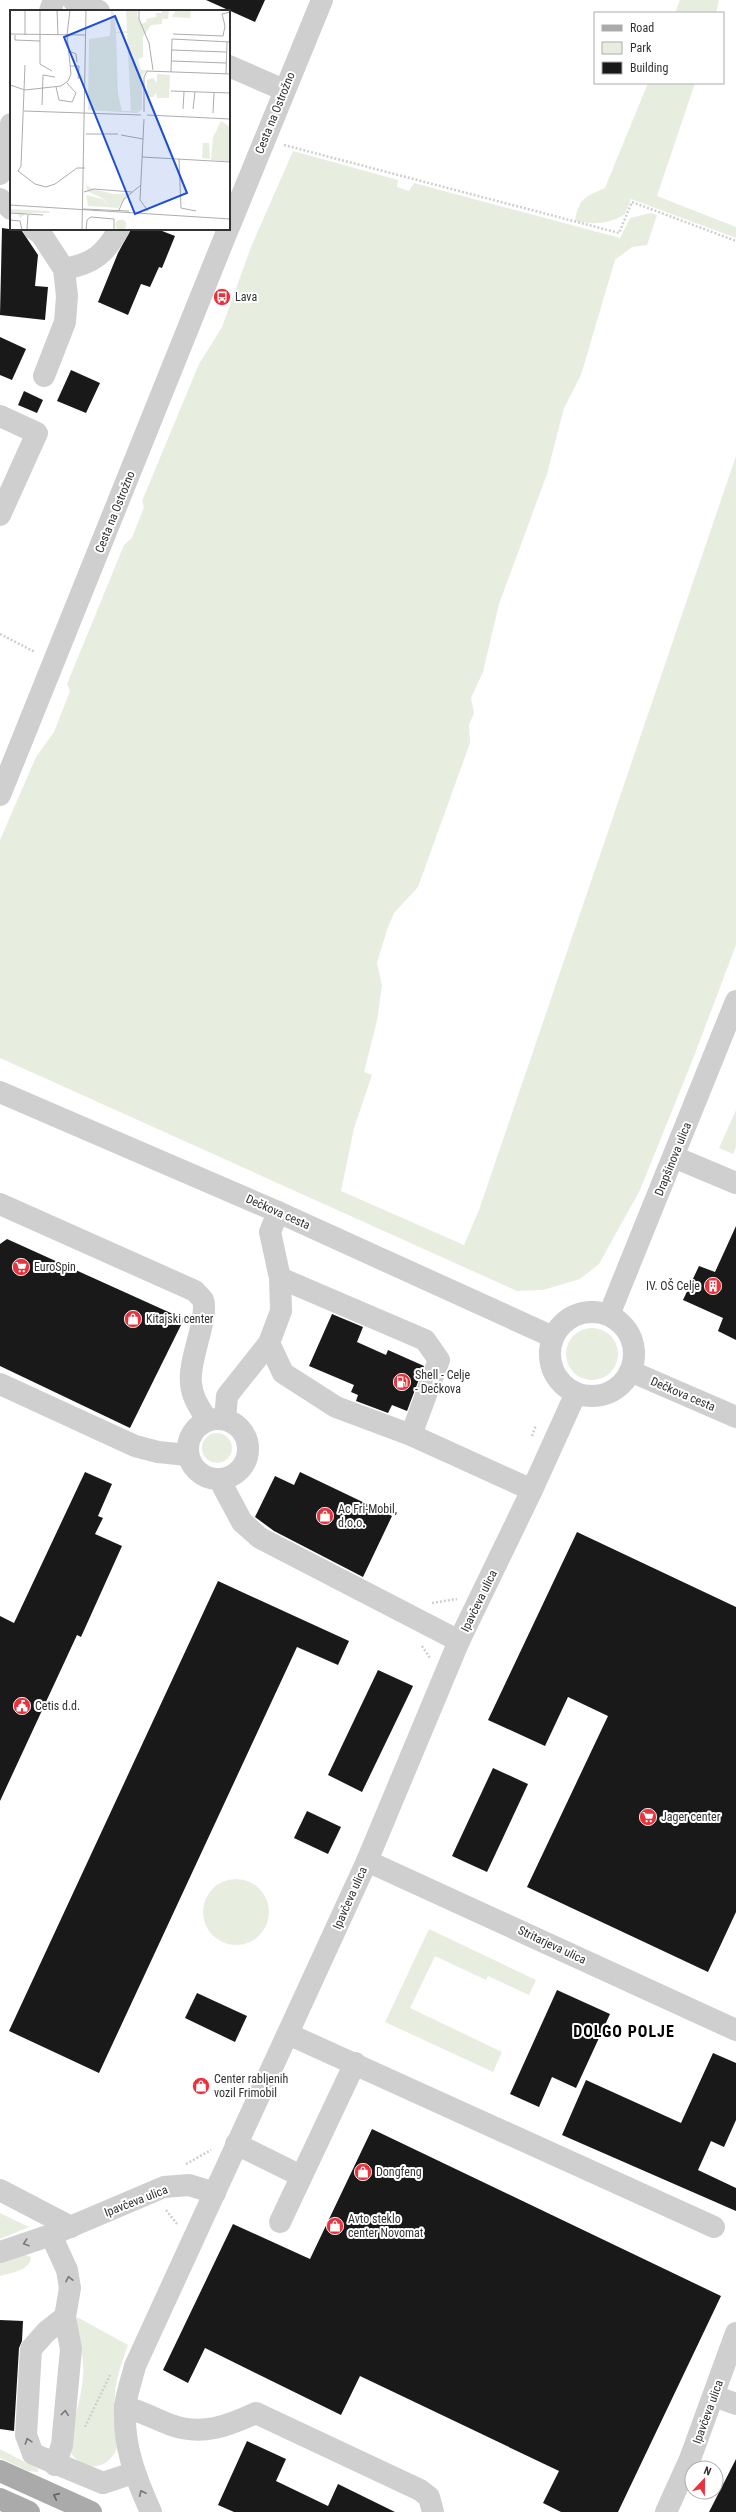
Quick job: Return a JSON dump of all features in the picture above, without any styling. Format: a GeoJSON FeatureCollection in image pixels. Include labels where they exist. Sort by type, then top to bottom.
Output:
{"type":"FeatureCollection","features":[{"type":"Feature","properties":{"kind":"main road"},"geometry":{"type":"LineString","coordinates":[[0,2471],[91,2512]]}},
{"type":"Feature","properties":{"kind":"main road"},"geometry":{"type":"LineString","coordinates":[[0,2499],[29,2512]]}},
{"type":"Feature","properties":{"kind":"street"},"geometry":{"type":"LineString","coordinates":[[50,10],[54,0]]}},
{"type":"Feature","properties":{"kind":"street"},"geometry":{"type":"LineString","coordinates":[[73,0],[96,10]]}},
{"type":"Feature","properties":{"kind":"street","name":"Cesta na Ostrožno"},"geometry":{"type":"LineString","coordinates":[[230,225],[322,0]]}},
{"type":"Feature","properties":{"kind":"street"},"geometry":{"type":"LineString","coordinates":[[230,66],[284,90]]}},
{"type":"Feature","properties":{"kind":"street"},"geometry":{"type":"LineString","coordinates":[[0,174],[10,133]]}},
{"type":"Feature","properties":{"kind":"street"},"geometry":{"type":"LineString","coordinates":[[0,199],[10,207]]}},
{"type":"Feature","properties":{"kind":"street"},"geometry":{"type":"LineString","coordinates":[[35,230],[41,234],[64,269],[67,296],[65,322],[44,376]]}},
{"type":"Feature","properties":{"kind":"street"},"geometry":{"type":"LineString","coordinates":[[64,269],[77,267],[107,249],[118,230]]}},
{"type":"Feature","properties":{"kind":"street","name":"Cesta na Ostrožno"},"geometry":{"type":"LineString","coordinates":[[0,795],[228,230]]}},
{"type":"Feature","properties":{"kind":"street"},"geometry":{"type":"LineString","coordinates":[[0,416],[37,433],[0,515]]}},
{"type":"Feature","properties":{"kind":"street","name":"Drapšinova ulica"},"geometry":{"type":"LineString","coordinates":[[608,1315],[674,1157],[736,1001]]}},
{"type":"Feature","properties":{"kind":"street","name":"Dečkova cesta"},"geometry":{"type":"LineString","coordinates":[[0,1092],[278,1212],[553,1337]]}},
{"type":"Feature","properties":{"kind":"street"},"geometry":{"type":"LineString","coordinates":[[674,1157],[736,1183]]}},
{"type":"Feature","properties":{"kind":"street"},"geometry":{"type":"LineString","coordinates":[[0,1204],[195,1291],[203,1300],[204,1310],[192,1363],[190,1383],[193,1398],[216,1420]]}},
{"type":"Feature","properties":{"kind":"street"},"geometry":{"type":"LineString","coordinates":[[216,1420],[227,1396],[269,1343],[281,1311],[280,1278],[270,1232],[278,1212]]}},
{"type":"Feature","properties":{"kind":"street"},"geometry":{"type":"LineString","coordinates":[[280,1278],[425,1340],[439,1360],[411,1435]]}},
{"type":"Feature","properties":{"kind":"street"},"geometry":{"type":"LineString","coordinates":[[596,1312],[608,1315],[620,1323],[628,1333],[633,1345],[634,1358],[630,1371],[623,1382],[607,1393],[588,1396],[576,1393],[564,1386],[556,1376],[551,1363],[550,1350],[553,1337],[560,1326],[570,1318],[583,1313],[596,1312]]}},
{"type":"Feature","properties":{"kind":"street"},"geometry":{"type":"LineString","coordinates":[[269,1343],[283,1373],[336,1407],[411,1435],[532,1490]]}},
{"type":"Feature","properties":{"kind":"street","name":"Dečkova cesta"},"geometry":{"type":"LineString","coordinates":[[630,1371],[736,1417]]}},
{"type":"Feature","properties":{"kind":"street"},"geometry":{"type":"LineString","coordinates":[[0,1384],[135,1446],[158,1452],[188,1455]]}},
{"type":"Feature","properties":{"kind":"street","name":"Ipavčeva ulica"},"geometry":{"type":"LineString","coordinates":[[0,2252],[61,2231],[164,2187],[189,2185],[215,2193],[226,2146],[288,2034],[367,1861],[459,1641],[532,1490],[576,1393]]}},
{"type":"Feature","properties":{"kind":"street"},"geometry":{"type":"LineString","coordinates":[[216,1420],[233,1422],[242,1431],[248,1443],[248,1452],[246,1460],[236,1474],[219,1479],[211,1479],[196,1470],[188,1455],[189,1438],[193,1430],[216,1420]]}},
{"type":"Feature","properties":{"kind":"street"},"geometry":{"type":"LineString","coordinates":[[219,1479],[242,1522],[260,1538],[459,1641]]}},
{"type":"Feature","properties":{"kind":"street","name":"Stritarjeva ulica"},"geometry":{"type":"LineString","coordinates":[[367,1861],[736,2030]]}},
{"type":"Feature","properties":{"kind":"street"},"geometry":{"type":"LineString","coordinates":[[288,2034],[355,2063],[714,2227]]}},
{"type":"Feature","properties":{"kind":"street"},"geometry":{"type":"LineString","coordinates":[[280,2222],[355,2063]]}},
{"type":"Feature","properties":{"kind":"street"},"geometry":{"type":"LineString","coordinates":[[226,2146],[302,2176]]}},
{"type":"Feature","properties":{"kind":"street"},"geometry":{"type":"LineString","coordinates":[[0,2190],[61,2231],[70,2288],[65,2317],[72,2349],[62,2445],[55,2465]]}},
{"type":"Feature","properties":{"kind":"street"},"geometry":{"type":"LineString","coordinates":[[151,2512],[133,2473],[126,2442],[125,2407],[135,2366],[215,2193]]}},
{"type":"Feature","properties":{"kind":"street"},"geometry":{"type":"LineString","coordinates":[[65,2317],[46,2332],[31,2348],[26,2435],[32,2454],[55,2465],[103,2483],[133,2473]]}},
{"type":"Feature","properties":{"kind":"street","name":"Ipavčeva ulica"},"geometry":{"type":"LineString","coordinates":[[666,2512],[690,2459],[736,2333]]}},
{"type":"Feature","properties":{"kind":"street"},"geometry":{"type":"LineString","coordinates":[[714,2396],[736,2404]]}},
{"type":"Feature","properties":{"kind":"street"},"geometry":{"type":"LineString","coordinates":[[125,2407],[138,2410],[173,2425],[210,2430],[229,2426],[256,2413],[420,2490],[429,2497],[433,2512]]}},
{"type":"Feature","properties":{"kind":"path"},"geometry":{"type":"LineString","coordinates":[[264,140],[619,233],[632,202],[736,241]]}},
{"type":"Feature","properties":{"kind":"path"},"geometry":{"type":"LineString","coordinates":[[0,634],[54,663]]}},
{"type":"Feature","properties":{"kind":"path"},"geometry":{"type":"LineString","coordinates":[[531,1439],[536,1425]]}},
{"type":"Feature","properties":{"kind":"path"},"geometry":{"type":"LineString","coordinates":[[431,1660],[417,1638],[432,1603],[465,1598]]}},
{"type":"Feature","properties":{"kind":"path"},"geometry":{"type":"LineString","coordinates":[[184,2165],[226,2146]]}},
{"type":"Feature","properties":{"kind":"path"},"geometry":{"type":"LineString","coordinates":[[161,2208],[167,2210],[179,2227]]}},
{"type":"Feature","properties":{"kind":"path"},"geometry":{"type":"LineString","coordinates":[[82,2434],[112,2371]]}},
{"type":"Feature","properties":{"kind":"green space"},"geometry":{"type":"Polygon","coordinates":[[[680,0],[719,0],[716,12],[675,12],[680,0]]]}},
{"type":"Feature","properties":{"kind":"green space"},"geometry":{"type":"Polygon","coordinates":[[[648,84],[695,84],[657,196],[736,227],[736,238],[631,199],[625,214],[613,220],[601,223],[575,221],[579,207],[584,199],[605,188],[648,84]]]}},
{"type":"Feature","properties":{"kind":"green space"},"geometry":{"type":"Polygon","coordinates":[[[293,151],[398,180],[397,187],[409,191],[414,183],[620,238],[630,218],[651,213],[657,215],[647,245],[632,247],[615,260],[581,375],[564,408],[547,474],[499,604],[483,672],[471,698],[474,713],[469,725],[470,743],[418,887],[394,913],[377,963],[382,985],[377,1021],[364,1072],[372,1075],[354,1128],[341,1191],[464,1245],[479,1210],[736,456],[736,945],[693,1059],[640,1190],[599,1264],[580,1279],[543,1290],[517,1291],[0,1058],[0,840],[36,757],[54,732],[70,691],[67,684],[124,545],[132,538],[144,507],[142,501],[199,364],[222,327],[251,247],[293,151]]]}},
{"type":"Feature","properties":{"kind":"green space"},"geometry":{"type":"Polygon","coordinates":[[[736,1110],[736,1147],[733,1154],[719,1148],[736,1110]]]}},
{"type":"Feature","properties":{"kind":"green space"},"geometry":{"type":"Polygon","coordinates":[[[587,1328],[597,1328],[611,1335],[618,1349],[618,1359],[611,1373],[597,1380],[587,1380],[577,1376],[570,1369],[566,1359],[566,1349],[570,1339],[577,1332],[587,1328]]]}},
{"type":"Feature","properties":{"kind":"green space"},"geometry":{"type":"Polygon","coordinates":[[[217,1433],[228,1437],[232,1448],[228,1459],[217,1463],[206,1459],[202,1448],[206,1437],[217,1433]]]}},
{"type":"Feature","properties":{"kind":"green space"},"geometry":{"type":"Polygon","coordinates":[[[236,1879],[249,1882],[259,1889],[266,1899],[269,1912],[266,1925],[259,1935],[249,1942],[236,1945],[223,1942],[213,1935],[206,1925],[203,1912],[206,1899],[213,1889],[223,1882],[236,1879]]]}},
{"type":"Feature","properties":{"kind":"green space"},"geometry":{"type":"Polygon","coordinates":[[[429,1929],[536,1980],[529,1995],[488,1976],[486,1980],[435,1956],[410,2008],[502,2052],[493,2072],[385,2022],[429,1929]]]}},
{"type":"Feature","properties":{"kind":"green space"},"geometry":{"type":"Polygon","coordinates":[[[0,2213],[29,2227],[0,2239],[0,2213]]]}},
{"type":"Feature","properties":{"kind":"green space"},"geometry":{"type":"Polygon","coordinates":[[[26,2255],[31,2257],[28,2265],[15,2272],[0,2276],[0,2261],[26,2255]]]}},
{"type":"Feature","properties":{"kind":"green space"},"geometry":{"type":"Polygon","coordinates":[[[77,2317],[128,2345],[118,2375],[115,2392],[115,2412],[118,2440],[116,2451],[109,2460],[102,2465],[97,2466],[88,2466],[79,2462],[70,2450],[71,2435],[83,2375],[83,2358],[76,2323],[77,2317]]]}},
{"type":"Feature","properties":{"kind":"green space"},"geometry":{"type":"Polygon","coordinates":[[[0,2449],[38,2469],[38,2472],[28,2471],[0,2458],[0,2449]]]}},
{"type":"Feature","properties":{"kind":"building"},"geometry":{"type":"Polygon","coordinates":[[[206,0],[265,0],[255,22],[206,0]]]}},
{"type":"Feature","properties":{"kind":"building"},"geometry":{"type":"Polygon","coordinates":[[[2,228],[22,231],[38,255],[35,286],[48,287],[45,320],[0,315],[2,228]]]}},
{"type":"Feature","properties":{"kind":"building"},"geometry":{"type":"Polygon","coordinates":[[[130,230],[160,230],[175,236],[162,268],[159,267],[150,287],[141,284],[128,315],[98,302],[118,253],[130,230]]]}},
{"type":"Feature","properties":{"kind":"building"},"geometry":{"type":"Polygon","coordinates":[[[0,337],[26,349],[12,380],[0,375],[0,337]]]}},
{"type":"Feature","properties":{"kind":"building"},"geometry":{"type":"Polygon","coordinates":[[[71,370],[100,383],[86,413],[57,401],[71,370]]]}},
{"type":"Feature","properties":{"kind":"building"},"geometry":{"type":"Polygon","coordinates":[[[24,391],[43,400],[37,413],[18,405],[24,391]]]}},
{"type":"Feature","properties":{"kind":"building","name":"IV. OŠ Celje"},"geometry":{"type":"Polygon","coordinates":[[[736,1226],[736,1340],[718,1331],[723,1318],[683,1300],[699,1266],[715,1272],[736,1226]]]}},
{"type":"Feature","properties":{"kind":"building"},"geometry":{"type":"Polygon","coordinates":[[[7,1239],[184,1319],[130,1428],[0,1366],[0,1244],[7,1239]]]}},
{"type":"Feature","properties":{"kind":"building"},"geometry":{"type":"Polygon","coordinates":[[[332,1314],[363,1327],[357,1342],[386,1355],[388,1350],[424,1366],[407,1411],[392,1405],[388,1413],[356,1401],[358,1395],[351,1392],[354,1385],[309,1366],[332,1314]]]}},
{"type":"Feature","properties":{"kind":"building"},"geometry":{"type":"Polygon","coordinates":[[[85,1472],[112,1484],[98,1516],[103,1518],[95,1534],[122,1546],[81,1637],[77,1635],[0,1801],[0,1616],[14,1623],[85,1472]]]}},
{"type":"Feature","properties":{"kind":"building"},"geometry":{"type":"Polygon","coordinates":[[[300,1472],[392,1516],[363,1577],[274,1531],[255,1517],[275,1476],[294,1485],[300,1472]]]}},
{"type":"Feature","properties":{"kind":"building","name":"Jager center"},"geometry":{"type":"Polygon","coordinates":[[[577,1532],[736,1607],[736,1912],[708,1972],[527,1887],[608,1716],[568,1697],[545,1746],[488,1720],[577,1532]]]}},
{"type":"Feature","properties":{"kind":"building"},"geometry":{"type":"Polygon","coordinates":[[[218,1581],[349,1641],[338,1665],[297,1647],[99,2073],[9,2031],[218,1581]]]}},
{"type":"Feature","properties":{"kind":"building"},"geometry":{"type":"Polygon","coordinates":[[[378,1670],[413,1686],[362,1792],[328,1775],[378,1670]]]}},
{"type":"Feature","properties":{"kind":"building"},"geometry":{"type":"Polygon","coordinates":[[[493,1768],[528,1784],[487,1872],[452,1856],[493,1768]]]}},
{"type":"Feature","properties":{"kind":"building"},"geometry":{"type":"Polygon","coordinates":[[[307,1811],[341,1827],[328,1854],[294,1838],[307,1811]]]}},
{"type":"Feature","properties":{"kind":"building"},"geometry":{"type":"Polygon","coordinates":[[[557,1990],[610,2014],[576,2088],[552,2077],[539,2107],[510,2094],[557,1990]]]}},
{"type":"Feature","properties":{"kind":"building"},"geometry":{"type":"Polygon","coordinates":[[[197,1993],[247,2016],[235,2042],[185,2018],[197,1993]]]}},
{"type":"Feature","properties":{"kind":"building"},"geometry":{"type":"Polygon","coordinates":[[[713,2053],[736,2063],[736,2120],[724,2147],[711,2141],[698,2170],[736,2188],[736,2211],[562,2135],[586,2080],[681,2123],[713,2053]]]}},
{"type":"Feature","properties":{"kind":"building"},"geometry":{"type":"Polygon","coordinates":[[[372,2129],[721,2296],[618,2512],[561,2512],[543,2503],[559,2471],[360,2376],[341,2415],[205,2348],[188,2383],[163,2370],[233,2224],[310,2259],[372,2129]]]}},
{"type":"Feature","properties":{"kind":"building"},"geometry":{"type":"Polygon","coordinates":[[[0,2320],[23,2321],[22,2341],[19,2348],[14,2431],[0,2429],[0,2320]]]}},
{"type":"Feature","properties":{"kind":"building"},"geometry":{"type":"Polygon","coordinates":[[[247,2441],[286,2459],[276,2481],[328,2506],[338,2484],[395,2512],[234,2512],[218,2505],[247,2441]]]}},
{"type":"Feature","properties":{"kind":"building"},"geometry":{"type":"Polygon","coordinates":[[[736,2459],[736,2512],[709,2512],[715,2500],[724,2500],[724,2483],[736,2459]]]}},
{"type":"Feature","properties":{"kind":"place","name":"Lava"},"geometry":{"type":"Point","coordinates":[222,297]}},
{"type":"Feature","properties":{"kind":"place","name":"EuroSpin"},"geometry":{"type":"Point","coordinates":[21,1267]}},
{"type":"Feature","properties":{"kind":"place","name":"IV. OŠ Celje"},"geometry":{"type":"Point","coordinates":[713,1286]}},
{"type":"Feature","properties":{"kind":"place","name":"Kitajski center"},"geometry":{"type":"Point","coordinates":[133,1319]}},
{"type":"Feature","properties":{"kind":"place","name":"Shell - Celje - Dečkova"},"geometry":{"type":"Point","coordinates":[402,1382]}},
{"type":"Feature","properties":{"kind":"place","name":"Ac Fri-Mobil, d.o.o."},"geometry":{"type":"Point","coordinates":[325,1516]}},
{"type":"Feature","properties":{"kind":"place","name":"Cetis d.d."},"geometry":{"type":"Point","coordinates":[22,1706]}},
{"type":"Feature","properties":{"kind":"place","name":"Jager center"},"geometry":{"type":"Point","coordinates":[648,1817]}},
{"type":"Feature","properties":{"kind":"place","name":"Center rabljenih vozil Frimobil"},"geometry":{"type":"Point","coordinates":[201,2086]}},
{"type":"Feature","properties":{"kind":"place","name":"Dongfeng"},"geometry":{"type":"Point","coordinates":[363,2172]}},
{"type":"Feature","properties":{"kind":"place","name":"Avto steklo center Novomat"},"geometry":{"type":"Point","coordinates":[335,2226]}},
{"type":"Feature","properties":{"kind":"district","name":"DOLGO POLJE"},"geometry":{"type":"Point","coordinates":[624,2031]}}]}
